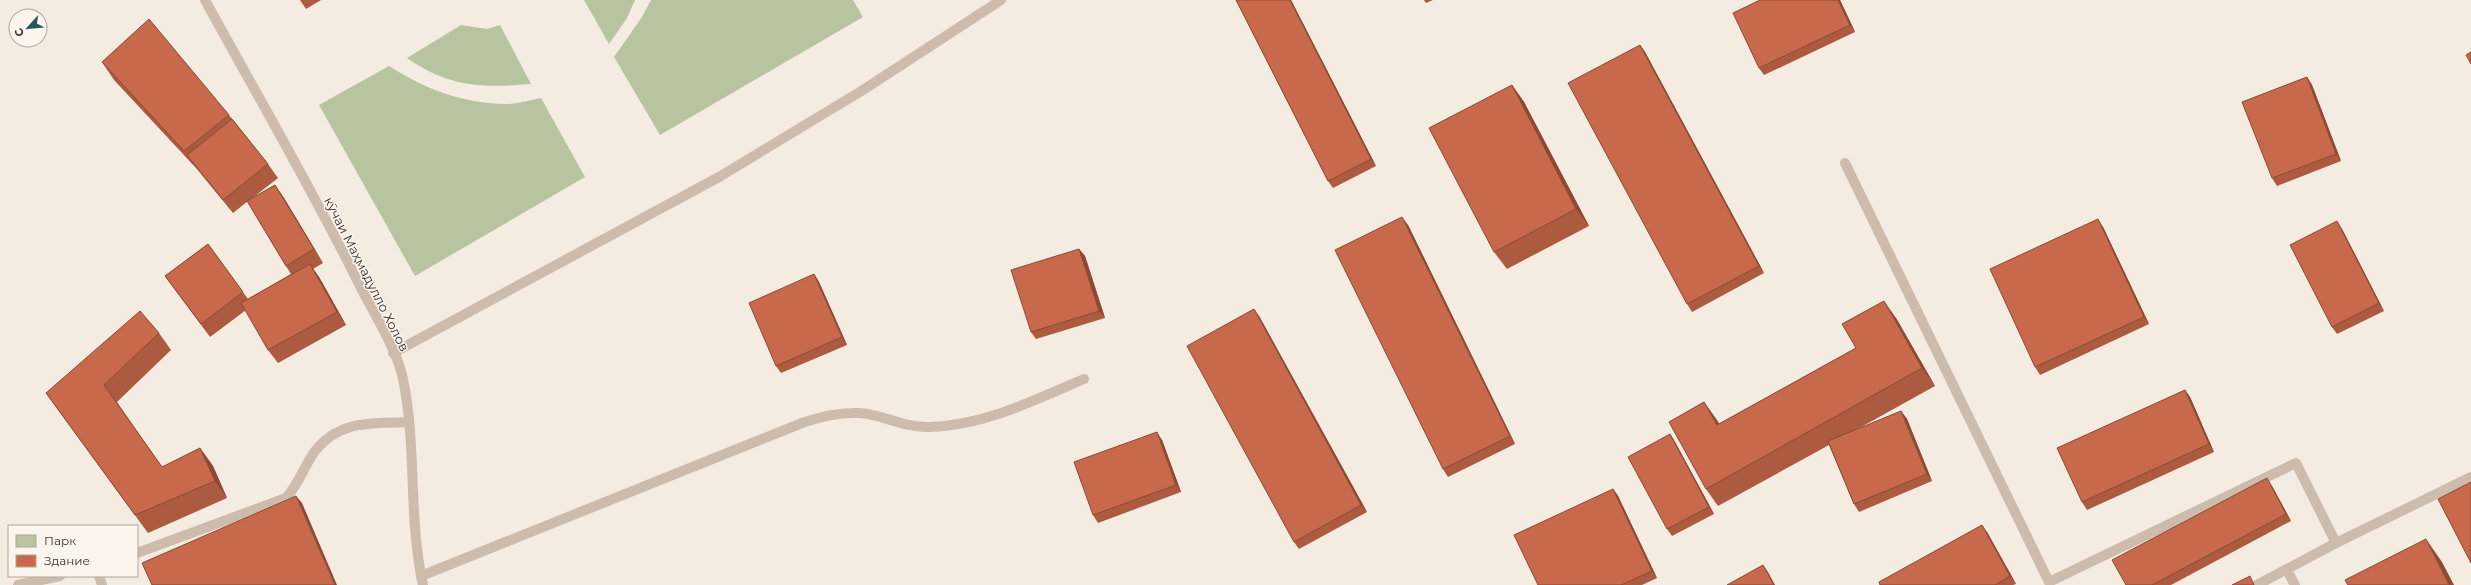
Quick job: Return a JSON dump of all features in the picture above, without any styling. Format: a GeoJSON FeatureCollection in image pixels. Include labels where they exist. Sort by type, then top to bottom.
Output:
{"type":"FeatureCollection","features":[{"type":"Feature","properties":{"kind":"lane","name":"кӯчаи Маҳмадулло Холов"},"geometry":{"type":"LineString","coordinates":[[205,0],[345,255],[394,353],[403,377],[409,422],[413,496],[422,581]]}},
{"type":"Feature","properties":{"kind":"lane"},"geometry":{"type":"LineString","coordinates":[[394,353],[718,177],[863,90],[1001,0]]}},
{"type":"Feature","properties":{"kind":"lane"},"geometry":{"type":"LineString","coordinates":[[1844,163],[2049,582],[2296,463],[2336,543]]}},
{"type":"Feature","properties":{"kind":"lane"},"geometry":{"type":"LineString","coordinates":[[422,581],[802,423],[833,413],[860,413],[907,425],[952,425],[1018,407],[1084,379]]}},
{"type":"Feature","properties":{"kind":"lane"},"geometry":{"type":"LineString","coordinates":[[138,553],[286,498],[294,489],[316,451],[336,433],[353,424],[409,422]]}},
{"type":"Feature","properties":{"kind":"lane"},"geometry":{"type":"LineString","coordinates":[[2257,585],[2336,543],[2471,477]]}},
{"type":"Feature","properties":{"kind":"lane"},"geometry":{"type":"LineString","coordinates":[[2287,570],[2295,585]]}},
{"type":"Feature","properties":{"kind":"lane"},"geometry":{"type":"LineString","coordinates":[[18,585],[55,577]]}},
{"type":"Feature","properties":{"kind":"green space"},"geometry":{"type":"Polygon","coordinates":[[[584,0],[635,0],[627,18],[609,44],[584,0]]]}},
{"type":"Feature","properties":{"kind":"green space"},"geometry":{"type":"Polygon","coordinates":[[[651,0],[853,0],[863,17],[660,135],[614,57],[642,17],[651,0]]]}},
{"type":"Feature","properties":{"kind":"green space"},"geometry":{"type":"Polygon","coordinates":[[[461,25],[487,29],[500,25],[531,84],[497,86],[451,80],[422,68],[407,58],[461,25]]]}},
{"type":"Feature","properties":{"kind":"green space"},"geometry":{"type":"Polygon","coordinates":[[[389,66],[417,82],[445,94],[460,98],[491,103],[511,104],[541,98],[585,177],[415,276],[319,105],[389,66]]]}},
{"type":"Feature","properties":{"kind":"building"},"geometry":{"type":"Polygon","coordinates":[[[1236,0],[1290,0],[1371,159],[1328,181],[1236,0]]]}},
{"type":"Feature","properties":{"kind":"building"},"geometry":{"type":"Polygon","coordinates":[[[1760,0],[1838,0],[1850,25],[1759,68],[1733,13],[1760,0]]]}},
{"type":"Feature","properties":{"kind":"building"},"geometry":{"type":"Polygon","coordinates":[[[149,19],[229,115],[184,151],[102,62],[149,19]]]}},
{"type":"Feature","properties":{"kind":"building"},"geometry":{"type":"Polygon","coordinates":[[[1640,45],[1759,266],[1687,304],[1568,83],[1640,45]]]}},
{"type":"Feature","properties":{"kind":"building"},"geometry":{"type":"Polygon","coordinates":[[[2471,52],[2471,64],[2466,55],[2471,52]]]}},
{"type":"Feature","properties":{"kind":"building"},"geometry":{"type":"Polygon","coordinates":[[[2307,77],[2336,154],[2272,178],[2242,102],[2307,77]]]}},
{"type":"Feature","properties":{"kind":"building"},"geometry":{"type":"Polygon","coordinates":[[[1512,85],[1576,209],[1494,252],[1429,128],[1512,85]]]}},
{"type":"Feature","properties":{"kind":"building"},"geometry":{"type":"Polygon","coordinates":[[[232,119],[268,164],[223,200],[187,155],[232,119]]]}},
{"type":"Feature","properties":{"kind":"building"},"geometry":{"type":"Polygon","coordinates":[[[275,185],[314,249],[286,266],[247,201],[275,185]]]}},
{"type":"Feature","properties":{"kind":"building"},"geometry":{"type":"Polygon","coordinates":[[[1402,217],[1510,436],[1443,469],[1335,250],[1402,217]]]}},
{"type":"Feature","properties":{"kind":"building"},"geometry":{"type":"Polygon","coordinates":[[[2098,219],[2144,317],[2035,367],[1990,269],[2098,219]]]}},
{"type":"Feature","properties":{"kind":"building"},"geometry":{"type":"Polygon","coordinates":[[[2337,221],[2379,303],[2332,327],[2290,245],[2337,221]]]}},
{"type":"Feature","properties":{"kind":"building"},"geometry":{"type":"Polygon","coordinates":[[[208,244],[243,292],[201,324],[165,276],[208,244]]]}},
{"type":"Feature","properties":{"kind":"building"},"geometry":{"type":"Polygon","coordinates":[[[1079,249],[1099,311],[1031,332],[1011,270],[1079,249]]]}},
{"type":"Feature","properties":{"kind":"building"},"geometry":{"type":"Polygon","coordinates":[[[310,264],[337,312],[268,350],[241,303],[310,264]]]}},
{"type":"Feature","properties":{"kind":"building"},"geometry":{"type":"Polygon","coordinates":[[[814,274],[842,337],[776,366],[749,303],[814,274]]]}},
{"type":"Feature","properties":{"kind":"building"},"geometry":{"type":"Polygon","coordinates":[[[1884,301],[1922,368],[1706,489],[1669,422],[1704,402],[1717,425],[1856,348],[1842,324],[1884,301]]]}},
{"type":"Feature","properties":{"kind":"building"},"geometry":{"type":"Polygon","coordinates":[[[1254,309],[1361,505],[1294,542],[1187,346],[1254,309]]]}},
{"type":"Feature","properties":{"kind":"building"},"geometry":{"type":"Polygon","coordinates":[[[140,311],[159,333],[104,385],[162,467],[200,448],[215,481],[135,515],[46,393],[140,311]]]}},
{"type":"Feature","properties":{"kind":"building"},"geometry":{"type":"Polygon","coordinates":[[[2185,390],[2209,444],[2082,502],[2057,448],[2185,390]]]}},
{"type":"Feature","properties":{"kind":"building"},"geometry":{"type":"Polygon","coordinates":[[[1901,411],[1927,474],[1854,504],[1828,441],[1901,411]]]}},
{"type":"Feature","properties":{"kind":"building"},"geometry":{"type":"Polygon","coordinates":[[[1157,432],[1176,485],[1093,515],[1074,462],[1157,432]]]}},
{"type":"Feature","properties":{"kind":"building"},"geometry":{"type":"Polygon","coordinates":[[[1670,434],[1709,507],[1667,529],[1628,457],[1670,434]]]}},
{"type":"Feature","properties":{"kind":"building"},"geometry":{"type":"Polygon","coordinates":[[[2267,478],[2286,514],[2152,585],[2126,585],[2112,560],[2267,478]]]}},
{"type":"Feature","properties":{"kind":"building"},"geometry":{"type":"Polygon","coordinates":[[[2471,482],[2471,563],[2438,499],[2471,482]]]}},
{"type":"Feature","properties":{"kind":"building"},"geometry":{"type":"Polygon","coordinates":[[[1613,489],[1652,571],[1621,585],[1538,585],[1514,535],[1613,489]]]}},
{"type":"Feature","properties":{"kind":"building"},"geometry":{"type":"Polygon","coordinates":[[[296,496],[335,585],[152,585],[142,563],[296,496]]]}},
{"type":"Feature","properties":{"kind":"building"},"geometry":{"type":"Polygon","coordinates":[[[1982,525],[2010,576],[1995,585],[1880,585],[1879,582],[1982,525]]]}},
{"type":"Feature","properties":{"kind":"building"},"geometry":{"type":"Polygon","coordinates":[[[2426,539],[2449,585],[2348,585],[2345,580],[2426,539]]]}},
{"type":"Feature","properties":{"kind":"building"},"geometry":{"type":"Polygon","coordinates":[[[1763,565],[1774,585],[1727,585],[1763,565]]]}},
{"type":"Feature","properties":{"kind":"building"},"geometry":{"type":"Polygon","coordinates":[[[2250,576],[2254,585],[2232,585],[2250,576]]]}}]}
